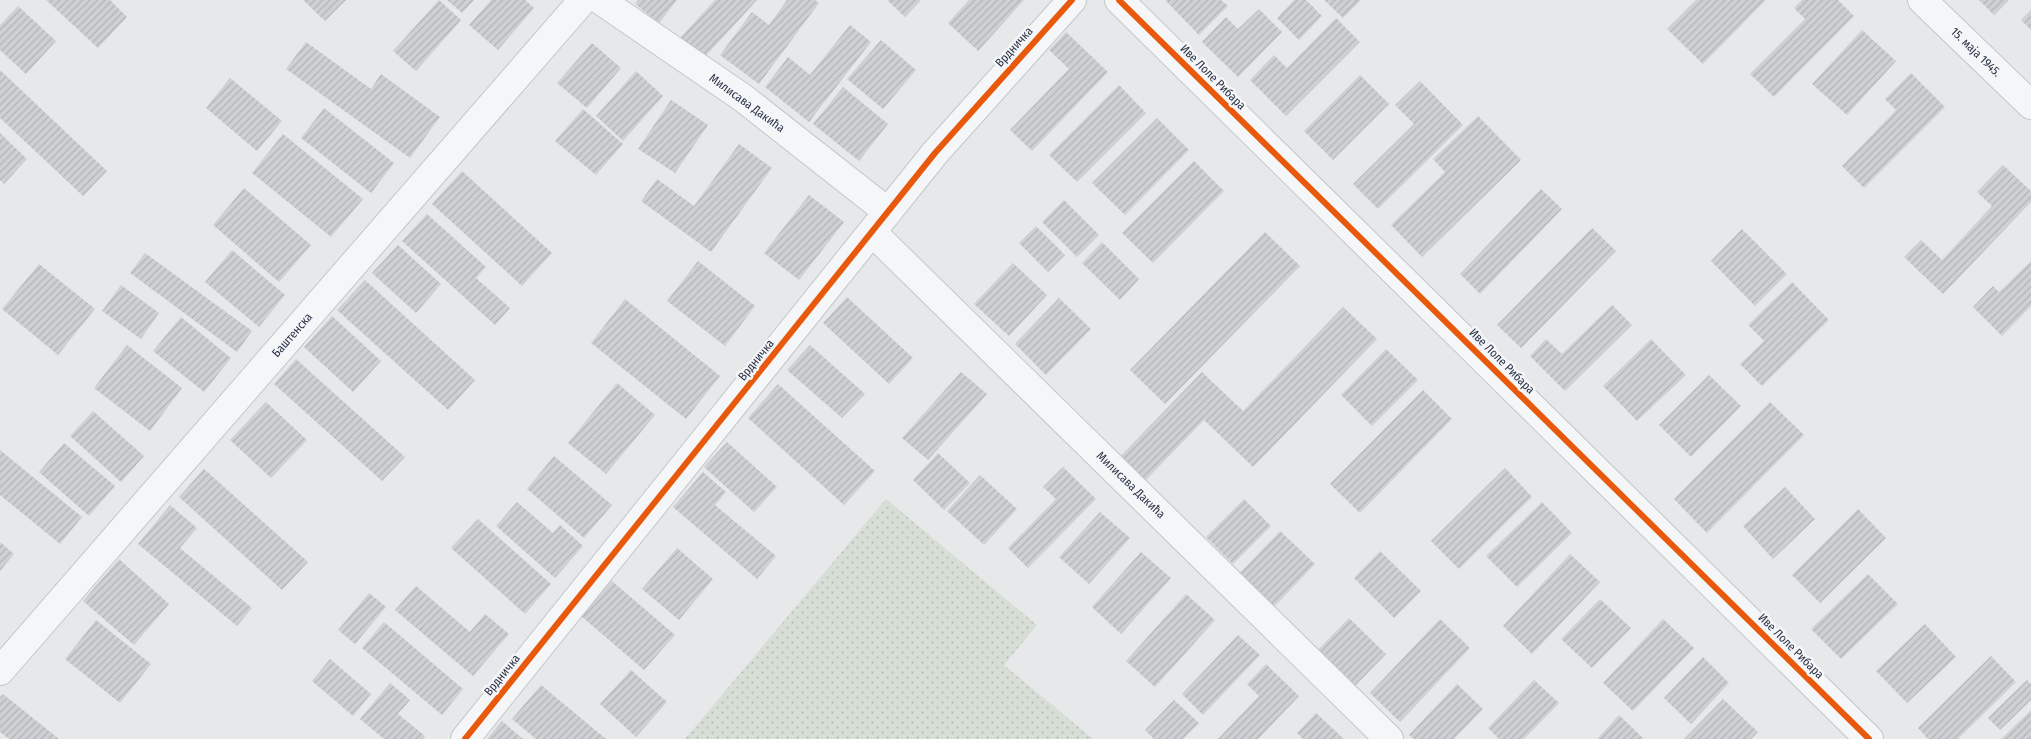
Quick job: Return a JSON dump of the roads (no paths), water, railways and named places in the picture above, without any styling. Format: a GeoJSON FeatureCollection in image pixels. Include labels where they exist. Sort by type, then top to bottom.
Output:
{"type":"FeatureCollection","features":[{"type":"Feature","properties":{"kind":"street","name":"Баштенска"},"geometry":{"type":"LineString","coordinates":[[0,671],[583,0]]}},
{"type":"Feature","properties":{"kind":"street","name":"Милисава Дакића"},"geometry":{"type":"LineString","coordinates":[[600,0],[743,98],[880,222],[1390,739]]}},
{"type":"Feature","properties":{"kind":"street","name":"Врдничка"},"geometry":{"type":"LineString","coordinates":[[465,739],[880,222],[978,104],[1072,0]]}},
{"type":"Feature","properties":{"kind":"street","name":"Иве Лоле Рибара"},"geometry":{"type":"LineString","coordinates":[[1119,0],[1869,739]]}},
{"type":"Feature","properties":{"kind":"street","name":"15. маја 1945."},"geometry":{"type":"LineString","coordinates":[[1922,0],[2031,105]]}}]}
